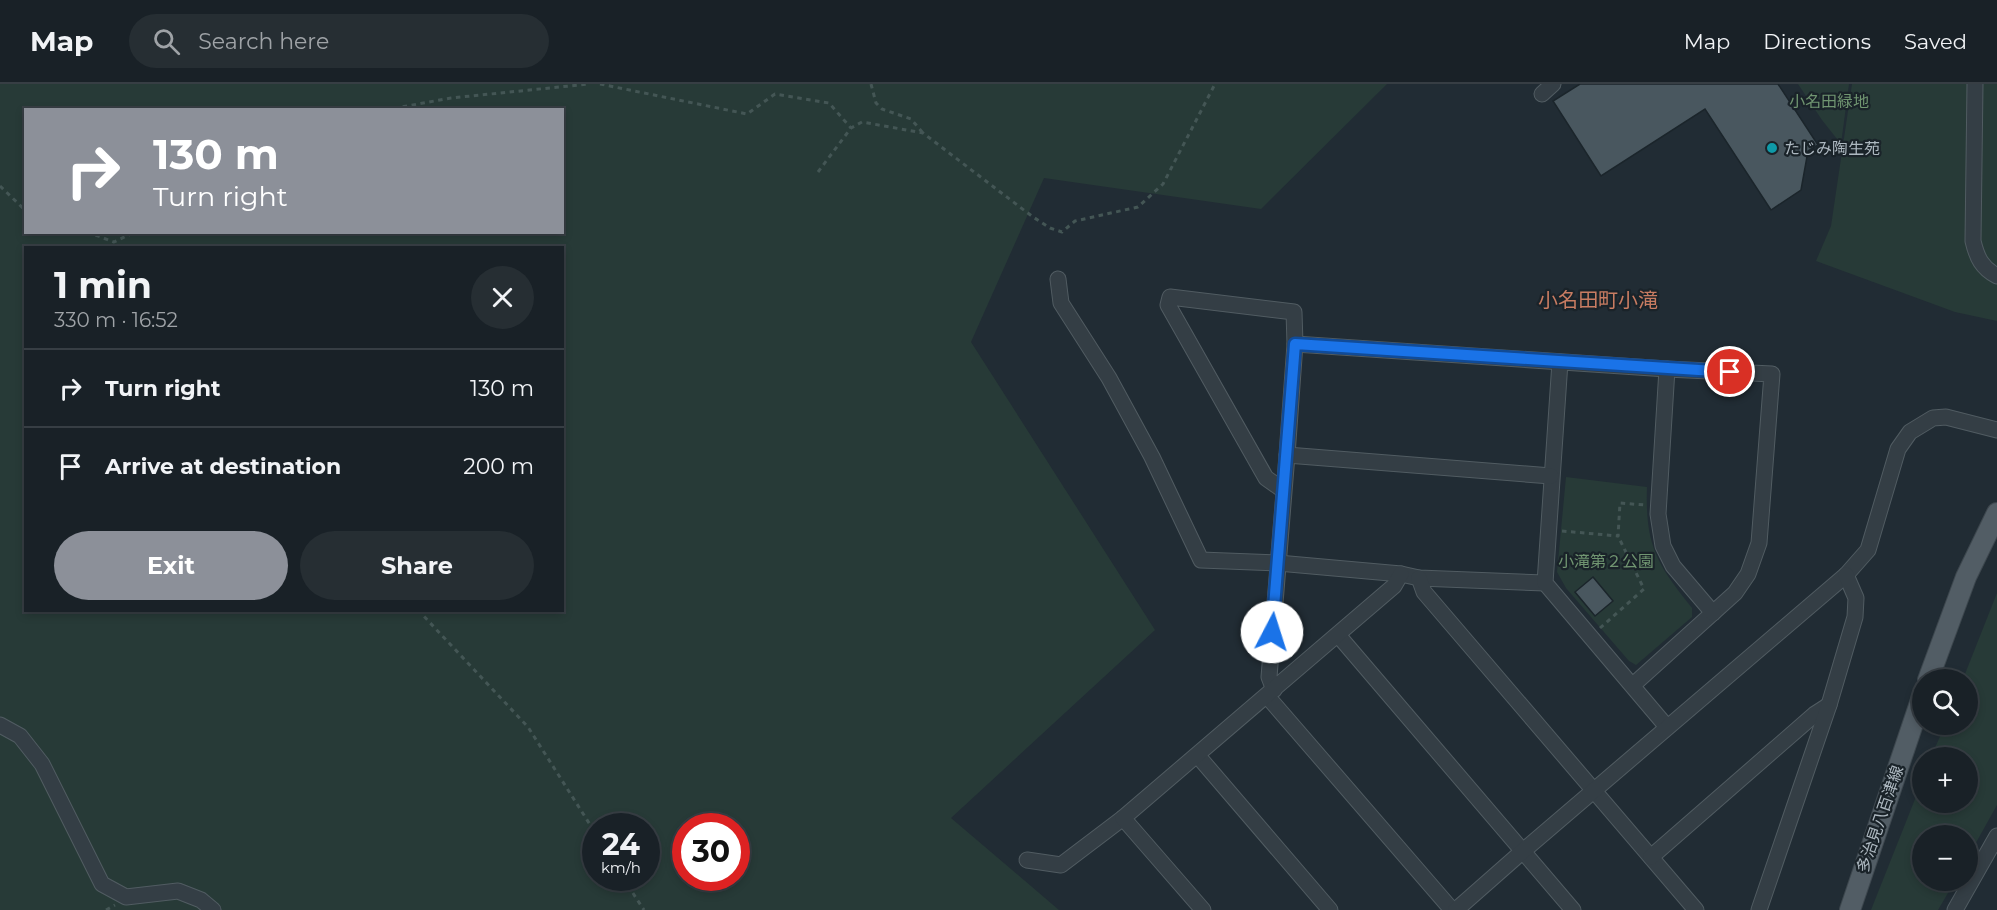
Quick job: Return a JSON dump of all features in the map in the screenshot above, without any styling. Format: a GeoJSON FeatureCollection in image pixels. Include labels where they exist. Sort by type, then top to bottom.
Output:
{"type":"FeatureCollection","features":[{"type":"Feature","properties":{"kind":"main road"},"geometry":{"type":"LineString","coordinates":[[1932,669],[1966,577],[1997,513]]}},
{"type":"Feature","properties":{"kind":"main road","name":"多治見八百津線"},"geometry":{"type":"LineString","coordinates":[[1850,910],[1912,727]]}},
{"type":"Feature","properties":{"kind":"street"},"geometry":{"type":"LineString","coordinates":[[1975,84],[1973,241],[1980,262],[1988,271],[1997,276]]}},
{"type":"Feature","properties":{"kind":"street"},"geometry":{"type":"LineString","coordinates":[[1058,279],[1061,303],[1109,378],[1152,458],[1202,560],[1278,563],[1401,574],[1419,578],[1545,583]]}},
{"type":"Feature","properties":{"kind":"street"},"geometry":{"type":"LineString","coordinates":[[1283,490],[1266,478],[1168,305],[1170,297],[1294,312],[1295,344],[1269,677],[1271,693],[1454,910],[1846,574],[1868,550],[1898,449],[1911,432],[1933,418],[1946,417],[1997,430]]}},
{"type":"Feature","properties":{"kind":"street"},"geometry":{"type":"LineString","coordinates":[[1295,344],[1772,374],[1759,543],[1748,574],[1735,593],[1633,685]]}},
{"type":"Feature","properties":{"kind":"street"},"geometry":{"type":"LineString","coordinates":[[1560,362],[1545,583],[1667,727]]}},
{"type":"Feature","properties":{"kind":"street"},"geometry":{"type":"LineString","coordinates":[[1667,369],[1658,514],[1664,548],[1673,566],[1713,613]]}},
{"type":"Feature","properties":{"kind":"street"},"geometry":{"type":"LineString","coordinates":[[1287,455],[1551,476]]}},
{"type":"Feature","properties":{"kind":"street"},"geometry":{"type":"LineString","coordinates":[[1027,860],[1061,865],[1123,818],[1394,586],[1401,574]]}},
{"type":"Feature","properties":{"kind":"street"},"geometry":{"type":"LineString","coordinates":[[1759,910],[1829,705],[1855,617],[1856,598],[1846,574]]}},
{"type":"Feature","properties":{"kind":"street"},"geometry":{"type":"LineString","coordinates":[[1419,578],[1424,592],[1696,910]]}},
{"type":"Feature","properties":{"kind":"street"},"geometry":{"type":"LineString","coordinates":[[1338,635],[1573,910]]}},
{"type":"Feature","properties":{"kind":"street"},"geometry":{"type":"LineString","coordinates":[[1651,857],[1815,714],[1829,705]]}},
{"type":"Feature","properties":{"kind":"street"},"geometry":{"type":"LineString","coordinates":[[0,725],[20,736],[42,764],[102,884],[126,897],[178,891],[201,900],[213,910]]}},
{"type":"Feature","properties":{"kind":"street"},"geometry":{"type":"LineString","coordinates":[[1198,756],[1330,910]]}},
{"type":"Feature","properties":{"kind":"street"},"geometry":{"type":"LineString","coordinates":[[1123,818],[1203,910]]}},
{"type":"Feature","properties":{"kind":"street"},"geometry":{"type":"LineString","coordinates":[[1955,910],[1997,836]]}},
{"type":"Feature","properties":{"kind":"path"},"geometry":{"type":"LineString","coordinates":[[396,108],[451,98],[589,84]]}},
{"type":"Feature","properties":{"kind":"path"},"geometry":{"type":"LineString","coordinates":[[600,84],[747,114],[775,93],[829,103],[851,128]]}},
{"type":"Feature","properties":{"kind":"path"},"geometry":{"type":"LineString","coordinates":[[871,84],[876,104],[882,109],[911,119],[923,133],[1033,217],[1050,228],[1062,232],[1075,221],[1138,207],[1163,184],[1215,84]]}},
{"type":"Feature","properties":{"kind":"path"},"geometry":{"type":"LineString","coordinates":[[818,172],[851,128],[862,122],[923,133]]}},
{"type":"Feature","properties":{"kind":"path"},"geometry":{"type":"LineString","coordinates":[[0,186],[24,209]]}},
{"type":"Feature","properties":{"kind":"path"},"geometry":{"type":"LineString","coordinates":[[92,234],[114,242],[131,234]]}},
{"type":"Feature","properties":{"kind":"path"},"geometry":{"type":"LineString","coordinates":[[1591,636],[1644,589],[1618,536],[1620,503],[1646,505]]}},
{"type":"Feature","properties":{"kind":"path"},"geometry":{"type":"LineString","coordinates":[[1548,530],[1618,536]]}},
{"type":"Feature","properties":{"kind":"path"},"geometry":{"type":"LineString","coordinates":[[1634,569],[1648,557],[1664,548]]}},
{"type":"Feature","properties":{"kind":"path"},"geometry":{"type":"LineString","coordinates":[[420,612],[528,728],[583,813]]}},
{"type":"Feature","properties":{"kind":"path"},"geometry":{"type":"LineString","coordinates":[[632,891],[644,910]]}},
{"type":"Feature","properties":{"kind":"path"},"geometry":{"type":"LineString","coordinates":[[106,910],[116,905]]}},
{"type":"Feature","properties":{"kind":"green space"},"geometry":{"type":"Polygon","coordinates":[[[0,84],[1387,84],[1261,209],[1044,178],[971,342],[1155,630],[951,818],[1059,910],[0,910],[0,84]]]}},
{"type":"Feature","properties":{"kind":"green space","name":"小名田緑地"},"geometry":{"type":"Polygon","coordinates":[[[1798,84],[1849,84],[1841,144],[1822,120],[1798,84]]]}},
{"type":"Feature","properties":{"kind":"green space"},"geometry":{"type":"Polygon","coordinates":[[[1852,84],[1997,84],[1997,321],[1955,312],[1816,261],[1831,226],[1852,84]]]}},
{"type":"Feature","properties":{"kind":"green space","name":"小滝第２公園"},"geometry":{"type":"Polygon","coordinates":[[[1566,477],[1647,487],[1648,525],[1651,540],[1662,566],[1692,608],[1692,617],[1636,665],[1629,661],[1566,588],[1557,572],[1566,477]]]}},
{"type":"Feature","properties":{"kind":"green space"},"geometry":{"type":"Polygon","coordinates":[[[1997,593],[1997,805],[1978,839],[1978,825],[1912,825],[1912,891],[1949,891],[1938,910],[1871,910],[1912,807],[1912,813],[1978,813],[1978,747],[1935,747],[1941,735],[1978,735],[1978,669],[1967,669],[1997,593]]]}},
{"type":"Feature","properties":{"kind":"building","name":"たじみ陶生苑"},"geometry":{"type":"Polygon","coordinates":[[[1580,84],[1778,84],[1818,145],[1808,151],[1801,190],[1771,210],[1705,109],[1601,176],[1553,101],[1580,84]]]}},
{"type":"Feature","properties":{"kind":"building"},"geometry":{"type":"Polygon","coordinates":[[[1593,577],[1613,601],[1595,616],[1575,592],[1593,577]]]}},
{"type":"Feature","properties":{"kind":"place","name":"たじみ陶生苑"},"geometry":{"type":"Point","coordinates":[1772,148]}},
{"type":"Feature","properties":{"kind":"district","name":"小名田町小滝"},"geometry":{"type":"Point","coordinates":[1598,300]}},
{"type":"Feature","properties":{"kind":"route"},"geometry":{"type":"LineString","coordinates":[[1272,632],[1295,344],[1730,372]]}}]}
